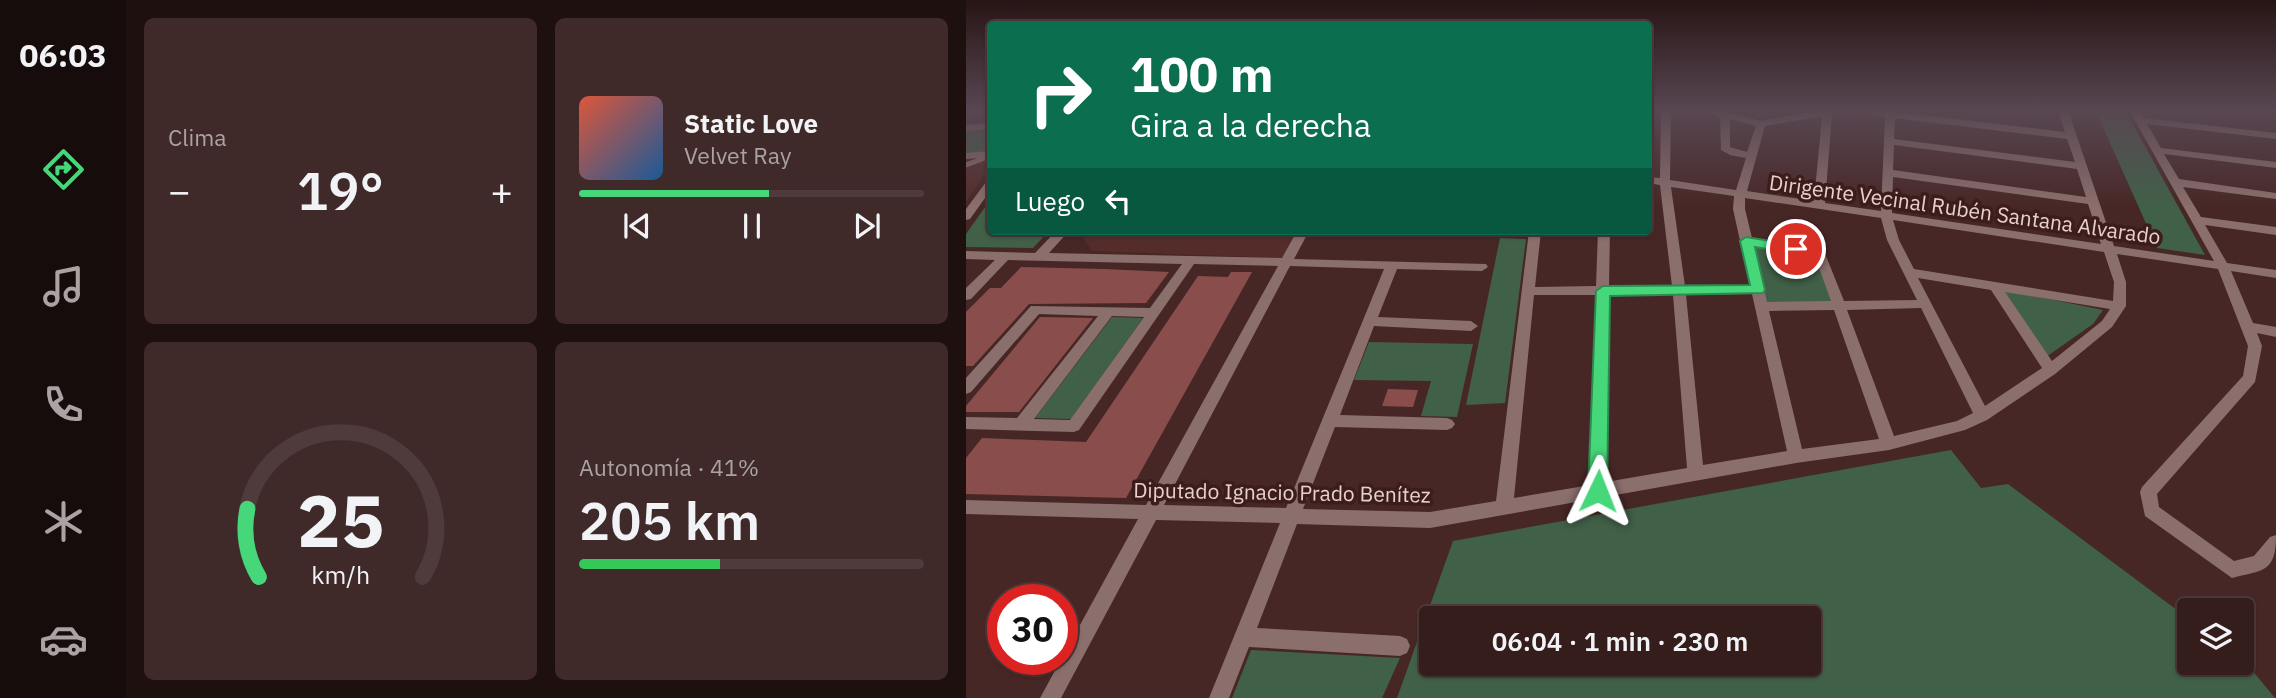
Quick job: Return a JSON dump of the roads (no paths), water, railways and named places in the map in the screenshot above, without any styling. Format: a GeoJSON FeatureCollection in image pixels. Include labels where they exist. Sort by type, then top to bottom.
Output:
{"type":"FeatureCollection","features":[{"type":"Feature","properties":{"kind":"street"},"geometry":{"type":"LineString","coordinates":[[1666,143],[1665,183],[1679,290],[1696,473]]}},
{"type":"Feature","properties":{"kind":"street"},"geometry":{"type":"LineString","coordinates":[[1726,143],[1726,148],[1734,153],[1751,156]]}},
{"type":"Feature","properties":{"kind":"street"},"geometry":{"type":"LineString","coordinates":[[1755,143],[1740,195],[1739,209],[1796,456]]}},
{"type":"Feature","properties":{"kind":"street"},"geometry":{"type":"LineString","coordinates":[[1819,207],[1824,143]]}},
{"type":"Feature","properties":{"kind":"street"},"geometry":{"type":"LineString","coordinates":[[1890,143],[1886,217],[1893,240],[1923,304],[1982,416]]}},
{"type":"Feature","properties":{"kind":"street"},"geometry":{"type":"LineString","coordinates":[[1895,143],[2081,166]]}},
{"type":"Feature","properties":{"kind":"street"},"geometry":{"type":"LineString","coordinates":[[1908,272],[2119,306],[2120,282],[2073,143]]}},
{"type":"Feature","properties":{"kind":"street"},"geometry":{"type":"LineString","coordinates":[[2151,143],[2223,266],[2255,346],[2250,379],[2148,492],[2151,511],[2232,570],[2259,563],[2276,543]]}},
{"type":"Feature","properties":{"kind":"street"},"geometry":{"type":"LineString","coordinates":[[2155,149],[2276,165]]}},
{"type":"Feature","properties":{"kind":"street"},"geometry":{"type":"LineString","coordinates":[[966,156],[987,155]]}},
{"type":"Feature","properties":{"kind":"street"},"geometry":{"type":"LineString","coordinates":[[1889,173],[2093,201]]}},
{"type":"Feature","properties":{"kind":"street","name":"Dirigente Vecinal Rubén Santana Alvarado"},"geometry":{"type":"LineString","coordinates":[[1652,181],[2276,274]]}},
{"type":"Feature","properties":{"kind":"street"},"geometry":{"type":"LineString","coordinates":[[2174,182],[2276,196]]}},
{"type":"Feature","properties":{"kind":"street"},"geometry":{"type":"LineString","coordinates":[[966,217],[987,188]]}},
{"type":"Feature","properties":{"kind":"street"},"geometry":{"type":"LineString","coordinates":[[2197,220],[2276,231]]}},
{"type":"Feature","properties":{"kind":"street"},"geometry":{"type":"LineString","coordinates":[[1039,256],[1059,235]]}},
{"type":"Feature","properties":{"kind":"street"},"geometry":{"type":"LineString","coordinates":[[1050,698],[1301,235]]}},
{"type":"Feature","properties":{"kind":"street"},"geometry":{"type":"LineString","coordinates":[[1504,508],[1535,235]]}},
{"type":"Feature","properties":{"kind":"street"},"geometry":{"type":"LineString","coordinates":[[1598,491],[1604,235]]}},
{"type":"Feature","properties":{"kind":"street"},"geometry":{"type":"LineString","coordinates":[[1746,241],[1820,254],[1889,444]]}},
{"type":"Feature","properties":{"kind":"street"},"geometry":{"type":"LineString","coordinates":[[966,296],[1006,255]]}},
{"type":"Feature","properties":{"kind":"street"},"geometry":{"type":"LineString","coordinates":[[969,258],[1006,255],[1482,267]]}},
{"type":"Feature","properties":{"kind":"street"},"geometry":{"type":"LineString","coordinates":[[966,423],[1074,426],[1191,260]]}},
{"type":"Feature","properties":{"kind":"street"},"geometry":{"type":"LineString","coordinates":[[1219,698],[1392,265]]}},
{"type":"Feature","properties":{"kind":"street"},"geometry":{"type":"LineString","coordinates":[[1994,286],[2050,370]]}},
{"type":"Feature","properties":{"kind":"street"},"geometry":{"type":"LineString","coordinates":[[1528,291],[1758,290]]}},
{"type":"Feature","properties":{"kind":"street"},"geometry":{"type":"LineString","coordinates":[[1762,307],[1923,304]]}},
{"type":"Feature","properties":{"kind":"street","name":"Diputado Ignacio Prado Benítez"},"geometry":{"type":"LineString","coordinates":[[966,506],[1430,520],[1796,456],[1889,444],[1960,426],[1982,416],[2050,370],[2107,324],[2119,306]]}},
{"type":"Feature","properties":{"kind":"street"},"geometry":{"type":"LineString","coordinates":[[966,388],[1036,309],[1154,313]]}},
{"type":"Feature","properties":{"kind":"street"},"geometry":{"type":"LineString","coordinates":[[1021,424],[1108,312]]}},
{"type":"Feature","properties":{"kind":"street"},"geometry":{"type":"LineString","coordinates":[[1369,321],[1471,326]]}},
{"type":"Feature","properties":{"kind":"street"},"geometry":{"type":"LineString","coordinates":[[2248,327],[2276,332]]}},
{"type":"Feature","properties":{"kind":"street"},"geometry":{"type":"LineString","coordinates":[[1329,421],[1447,424]]}},
{"type":"Feature","properties":{"kind":"street"},"geometry":{"type":"LineString","coordinates":[[1243,637],[1401,646]]}},
{"type":"Feature","properties":{"kind":"lane"},"geometry":{"type":"LineString","coordinates":[[966,165],[987,156]]}}]}
